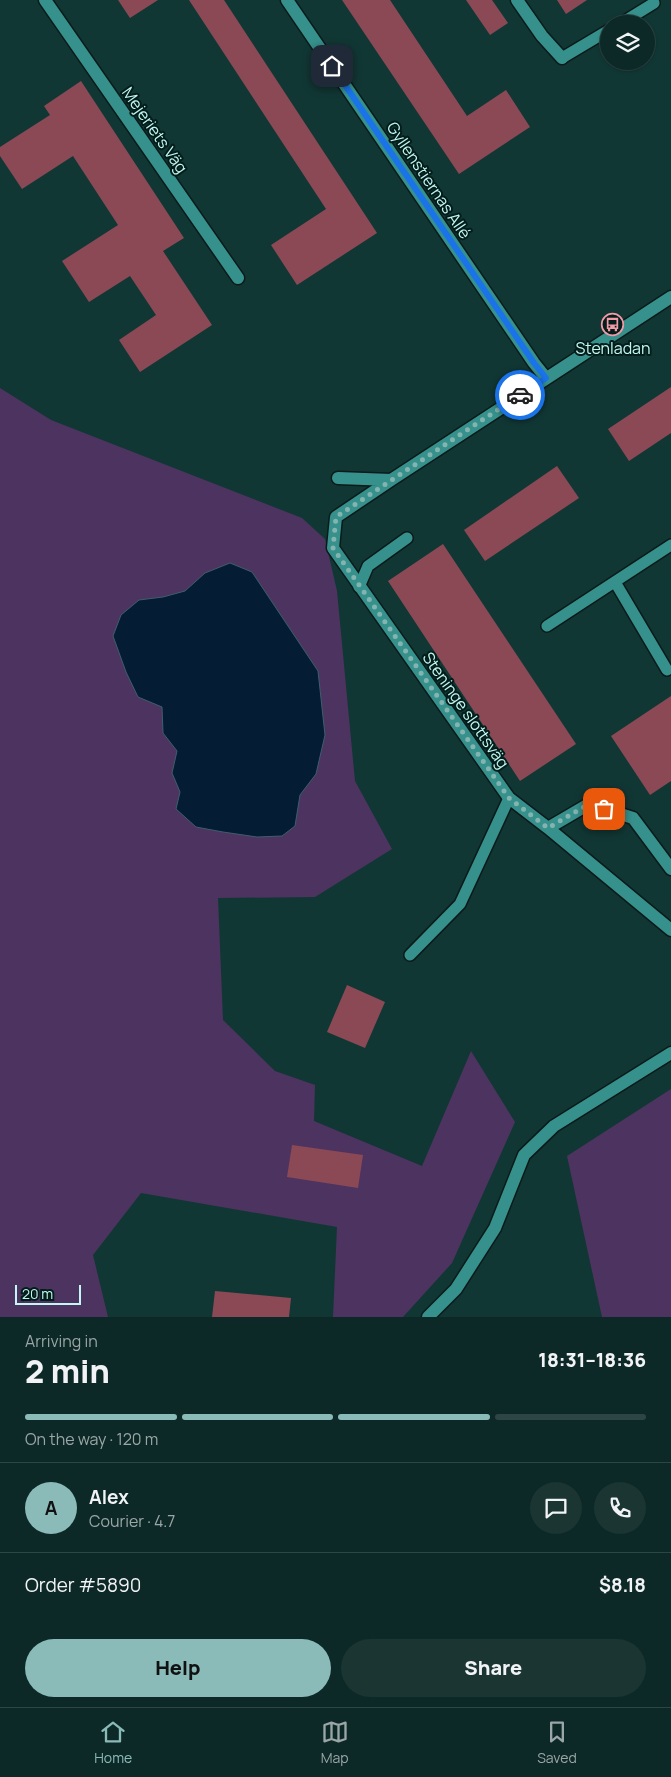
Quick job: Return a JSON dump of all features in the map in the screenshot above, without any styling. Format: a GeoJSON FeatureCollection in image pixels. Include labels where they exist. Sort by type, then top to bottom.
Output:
{"type":"FeatureCollection","features":[{"type":"Feature","properties":{"kind":"street","name":"Mejeriets Väg"},"geometry":{"type":"LineString","coordinates":[[45,0],[238,278]]}},
{"type":"Feature","properties":{"kind":"street","name":"Gyllenstiernas Allé"},"geometry":{"type":"LineString","coordinates":[[287,0],[546,378]]}},
{"type":"Feature","properties":{"kind":"street"},"geometry":{"type":"LineString","coordinates":[[517,0],[542,36],[562,58]]}},
{"type":"Feature","properties":{"kind":"street","name":"Steninge slottsväg"},"geometry":{"type":"LineString","coordinates":[[671,297],[336,517],[333,548],[509,798],[671,930]]}},
{"type":"Feature","properties":{"kind":"street"},"geometry":{"type":"LineString","coordinates":[[338,478],[391,480]]}},
{"type":"Feature","properties":{"kind":"street"},"geometry":{"type":"LineString","coordinates":[[548,828],[589,804],[633,818],[671,869]]}},
{"type":"Feature","properties":{"kind":"street"},"geometry":{"type":"LineString","coordinates":[[428,1317],[456,1289],[495,1228],[524,1156],[554,1126],[671,1053]]}},
{"type":"Feature","properties":{"kind":"lane"},"geometry":{"type":"LineString","coordinates":[[635,15],[654,3]]}},
{"type":"Feature","properties":{"kind":"lane"},"geometry":{"type":"LineString","coordinates":[[562,58],[600,35]]}},
{"type":"Feature","properties":{"kind":"lane"},"geometry":{"type":"LineString","coordinates":[[359,587],[368,566],[407,538]]}},
{"type":"Feature","properties":{"kind":"lane"},"geometry":{"type":"LineString","coordinates":[[547,626],[671,545]]}},
{"type":"Feature","properties":{"kind":"lane"},"geometry":{"type":"LineString","coordinates":[[615,582],[666,670]]}},
{"type":"Feature","properties":{"kind":"lane"},"geometry":{"type":"LineString","coordinates":[[410,955],[460,904],[509,798]]}},
{"type":"Feature","properties":{"kind":"shaded area"},"geometry":{"type":"Polygon","coordinates":[[[0,388],[51,420],[302,518],[325,539],[337,591],[355,781],[392,849],[315,897],[218,898],[223,1020],[275,1071],[315,1085],[314,1121],[422,1166],[471,1051],[515,1122],[452,1263],[403,1317],[333,1317],[337,1227],[141,1193],[93,1255],[108,1317],[0,1317],[0,388]]]}},
{"type":"Feature","properties":{"kind":"shaded area"},"geometry":{"type":"Polygon","coordinates":[[[671,1089],[671,1317],[602,1317],[567,1156],[671,1089]]]}},
{"type":"Feature","properties":{"kind":"water"},"geometry":{"type":"Polygon","coordinates":[[[230,563],[252,572],[318,671],[325,735],[316,774],[300,795],[295,826],[282,836],[257,837],[196,827],[176,809],[180,792],[172,773],[177,751],[163,733],[162,707],[138,697],[126,672],[113,636],[121,615],[139,600],[163,597],[185,591],[205,573],[230,563]]]}},
{"type":"Feature","properties":{"kind":"building"},"geometry":{"type":"Polygon","coordinates":[[[118,0],[158,0],[130,18],[118,0]]]}},
{"type":"Feature","properties":{"kind":"building"},"geometry":{"type":"Polygon","coordinates":[[[189,0],[224,0],[377,233],[297,285],[271,245],[326,209],[189,0]]]}},
{"type":"Feature","properties":{"kind":"building"},"geometry":{"type":"Polygon","coordinates":[[[342,0],[390,0],[467,116],[506,90],[530,127],[459,174],[342,0]]]}},
{"type":"Feature","properties":{"kind":"building"},"geometry":{"type":"Polygon","coordinates":[[[466,0],[492,0],[508,23],[490,35],[466,0]]]}},
{"type":"Feature","properties":{"kind":"building"},"geometry":{"type":"Polygon","coordinates":[[[557,0],[587,0],[566,14],[557,0]]]}},
{"type":"Feature","properties":{"kind":"building"},"geometry":{"type":"Polygon","coordinates":[[[81,81],[184,238],[163,251],[212,325],[140,372],[119,340],[156,315],[130,276],[89,302],[62,261],[118,225],[73,156],[22,189],[0,156],[0,147],[50,115],[44,106],[81,81]]]}},
{"type":"Feature","properties":{"kind":"building"},"geometry":{"type":"Polygon","coordinates":[[[671,387],[671,433],[629,461],[608,429],[671,387]]]}},
{"type":"Feature","properties":{"kind":"building"},"geometry":{"type":"Polygon","coordinates":[[[557,466],[579,498],[485,561],[464,530],[557,466]]]}},
{"type":"Feature","properties":{"kind":"building"},"geometry":{"type":"Polygon","coordinates":[[[443,544],[576,744],[520,781],[388,581],[443,544]]]}},
{"type":"Feature","properties":{"kind":"building"},"geometry":{"type":"Polygon","coordinates":[[[671,696],[671,781],[650,795],[611,736],[671,696]]]}},
{"type":"Feature","properties":{"kind":"building"},"geometry":{"type":"Polygon","coordinates":[[[347,985],[385,1002],[365,1048],[327,1032],[347,985]]]}},
{"type":"Feature","properties":{"kind":"building"},"geometry":{"type":"Polygon","coordinates":[[[292,1145],[363,1155],[358,1188],[287,1177],[292,1145]]]}},
{"type":"Feature","properties":{"kind":"building"},"geometry":{"type":"Polygon","coordinates":[[[215,1291],[291,1298],[289,1317],[212,1317],[215,1291]]]}},
{"type":"Feature","properties":{"kind":"way so far"},"geometry":{"type":"LineString","coordinates":[[520,395],[336,517],[333,548],[509,798],[548,828],[589,804],[604,809]]}},
{"type":"Feature","properties":{"kind":"place","name":"Stenladan"},"geometry":{"type":"Point","coordinates":[613,324]}},
{"type":"Feature","properties":{"kind":"route"},"geometry":{"type":"LineString","coordinates":[[332,66],[546,378],[520,395]]}}]}
